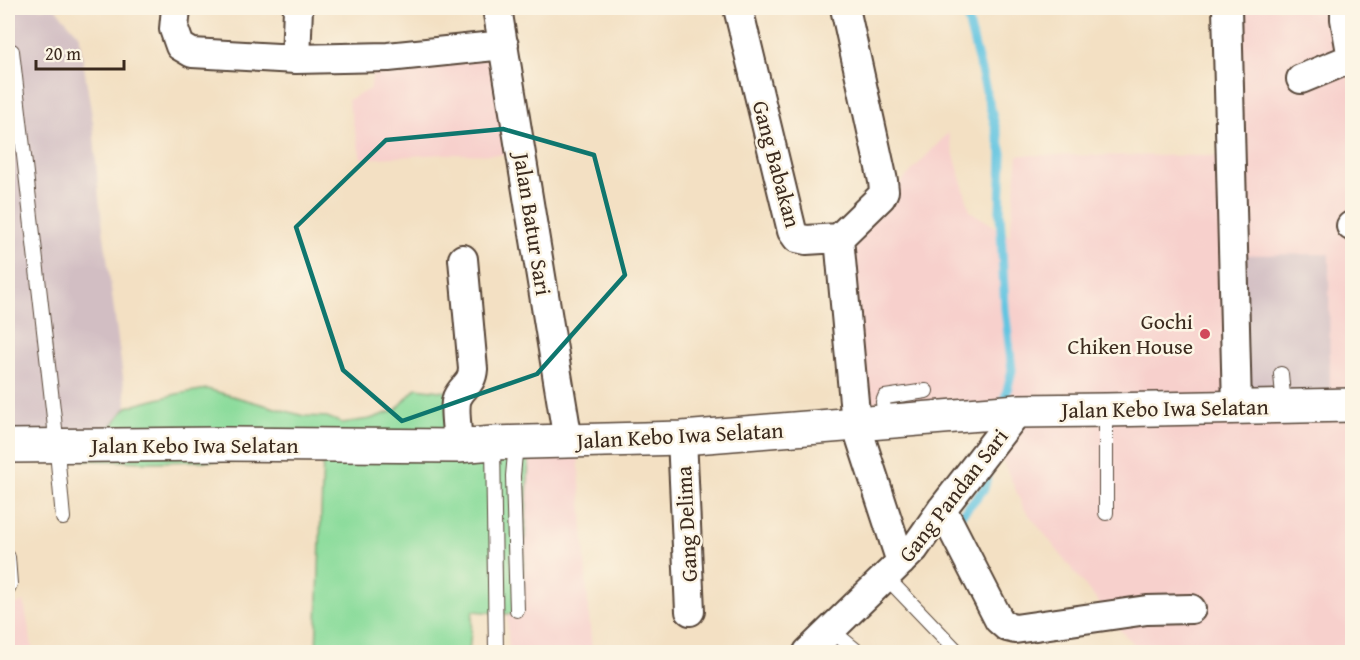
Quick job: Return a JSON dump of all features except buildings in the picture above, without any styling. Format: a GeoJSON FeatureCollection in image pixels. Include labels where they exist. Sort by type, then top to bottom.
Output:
{"type":"FeatureCollection","features":[{"type":"Feature","properties":{"kind":"street"},"geometry":{"type":"LineString","coordinates":[[176,8],[174,29],[180,46],[192,53],[296,59],[388,57],[504,45]]}},
{"type":"Feature","properties":{"kind":"street"},"geometry":{"type":"LineString","coordinates":[[296,59],[298,8]]}},
{"type":"Feature","properties":{"kind":"street","name":"Jalan Batur Sari"},"geometry":{"type":"LineString","coordinates":[[497,8],[568,441]]}},
{"type":"Feature","properties":{"kind":"street","name":"Gang Babakan"},"geometry":{"type":"LineString","coordinates":[[738,8],[792,231],[797,238],[806,240],[839,238]]}},
{"type":"Feature","properties":{"kind":"street"},"geometry":{"type":"LineString","coordinates":[[845,8],[884,182],[884,191],[881,197],[839,238],[894,569]]}},
{"type":"Feature","properties":{"kind":"street"},"geometry":{"type":"LineString","coordinates":[[1227,8],[1237,407]]}},
{"type":"Feature","properties":{"kind":"street"},"geometry":{"type":"LineString","coordinates":[[1301,80],[1352,58],[1347,15]]}},
{"type":"Feature","properties":{"kind":"street"},"geometry":{"type":"LineString","coordinates":[[458,446],[456,407],[458,397],[472,376],[463,259]]}},
{"type":"Feature","properties":{"kind":"street","name":"Jalan Kebo Iwa Selatan"},"geometry":{"type":"LineString","coordinates":[[8,446],[225,444],[458,446],[682,438],[1018,411],[1353,405]]}},
{"type":"Feature","properties":{"kind":"street","name":"Gang Pandan Sari"},"geometry":{"type":"LineString","coordinates":[[808,652],[914,549],[1018,411]]}},
{"type":"Feature","properties":{"kind":"street","name":"Gang Delima"},"geometry":{"type":"LineString","coordinates":[[682,438],[690,611]]}},
{"type":"Feature","properties":{"kind":"street"},"geometry":{"type":"LineString","coordinates":[[942,509],[999,620],[1007,627],[1015,629],[1148,609],[1191,609]]}},
{"type":"Feature","properties":{"kind":"lane"},"geometry":{"type":"LineString","coordinates":[[12,51],[63,518]]}},
{"type":"Feature","properties":{"kind":"lane"},"geometry":{"type":"LineString","coordinates":[[1281,374],[1284,406]]}},
{"type":"Feature","properties":{"kind":"lane"},"geometry":{"type":"LineString","coordinates":[[870,423],[885,397],[926,391]]}},
{"type":"Feature","properties":{"kind":"lane"},"geometry":{"type":"LineString","coordinates":[[1106,410],[1106,513]]}},
{"type":"Feature","properties":{"kind":"lane"},"geometry":{"type":"LineString","coordinates":[[504,443],[513,476],[517,610]]}},
{"type":"Feature","properties":{"kind":"lane"},"geometry":{"type":"LineString","coordinates":[[495,652],[504,443]]}},
{"type":"Feature","properties":{"kind":"lane"},"geometry":{"type":"LineString","coordinates":[[8,557],[10,584],[8,588]]}},
{"type":"Feature","properties":{"kind":"lane"},"geometry":{"type":"LineString","coordinates":[[894,569],[958,652]]}},
{"type":"Feature","properties":{"kind":"lane"},"geometry":{"type":"LineString","coordinates":[[831,630],[858,652]]}},
{"type":"Feature","properties":{"kind":"highlighted area"},"geometry":{"type":"Polygon","coordinates":[[[503,129],[594,155],[625,275],[537,374],[402,421],[343,370],[296,227],[386,140],[503,129]]]}},
{"type":"Feature","properties":{"kind":"shaded area"},"geometry":{"type":"Polygon","coordinates":[[[8,8],[55,8],[79,35],[93,123],[99,198],[127,407],[83,460],[8,457],[8,8]]]}},
{"type":"Feature","properties":{"kind":"shaded area"},"geometry":{"type":"Polygon","coordinates":[[[1225,8],[1342,8],[1349,83],[1352,90],[1352,652],[1142,652],[1121,631],[1023,507],[984,417],[858,409],[845,241],[948,133],[970,211],[1010,236],[1018,155],[1235,156],[1225,8]]]}},
{"type":"Feature","properties":{"kind":"shaded area"},"geometry":{"type":"Polygon","coordinates":[[[506,45],[522,155],[445,154],[361,159],[348,100],[370,89],[376,58],[506,45]]]}},
{"type":"Feature","properties":{"kind":"shaded area"},"geometry":{"type":"Polygon","coordinates":[[[1329,254],[1330,411],[1234,415],[1235,255],[1329,254]]]}},
{"type":"Feature","properties":{"kind":"shaded area"},"geometry":{"type":"Polygon","coordinates":[[[577,437],[592,652],[509,652],[507,614],[521,615],[530,439],[577,437]]]}},
{"type":"Feature","properties":{"kind":"shaded area"},"geometry":{"type":"Polygon","coordinates":[[[24,602],[33,652],[8,652],[8,606],[24,602]]]}},
{"type":"Feature","properties":{"kind":"green space"},"geometry":{"type":"Polygon","coordinates":[[[416,388],[464,394],[468,444],[530,439],[521,615],[473,611],[469,652],[316,652],[323,459],[150,462],[83,460],[127,407],[177,394],[207,389],[304,416],[327,417],[342,423],[370,419],[396,410],[416,388]]]}},
{"type":"Feature","properties":{"kind":"waterway"},"geometry":{"type":"LineString","coordinates":[[965,8],[1002,153],[1000,212],[1005,309],[1012,370],[1003,407]]}},
{"type":"Feature","properties":{"kind":"waterway"},"geometry":{"type":"LineString","coordinates":[[954,523],[984,489],[989,461]]}},
{"type":"Feature","properties":{"kind":"place","name":"Gochi Chiken House"},"geometry":{"type":"Point","coordinates":[1205,334]}}]}
